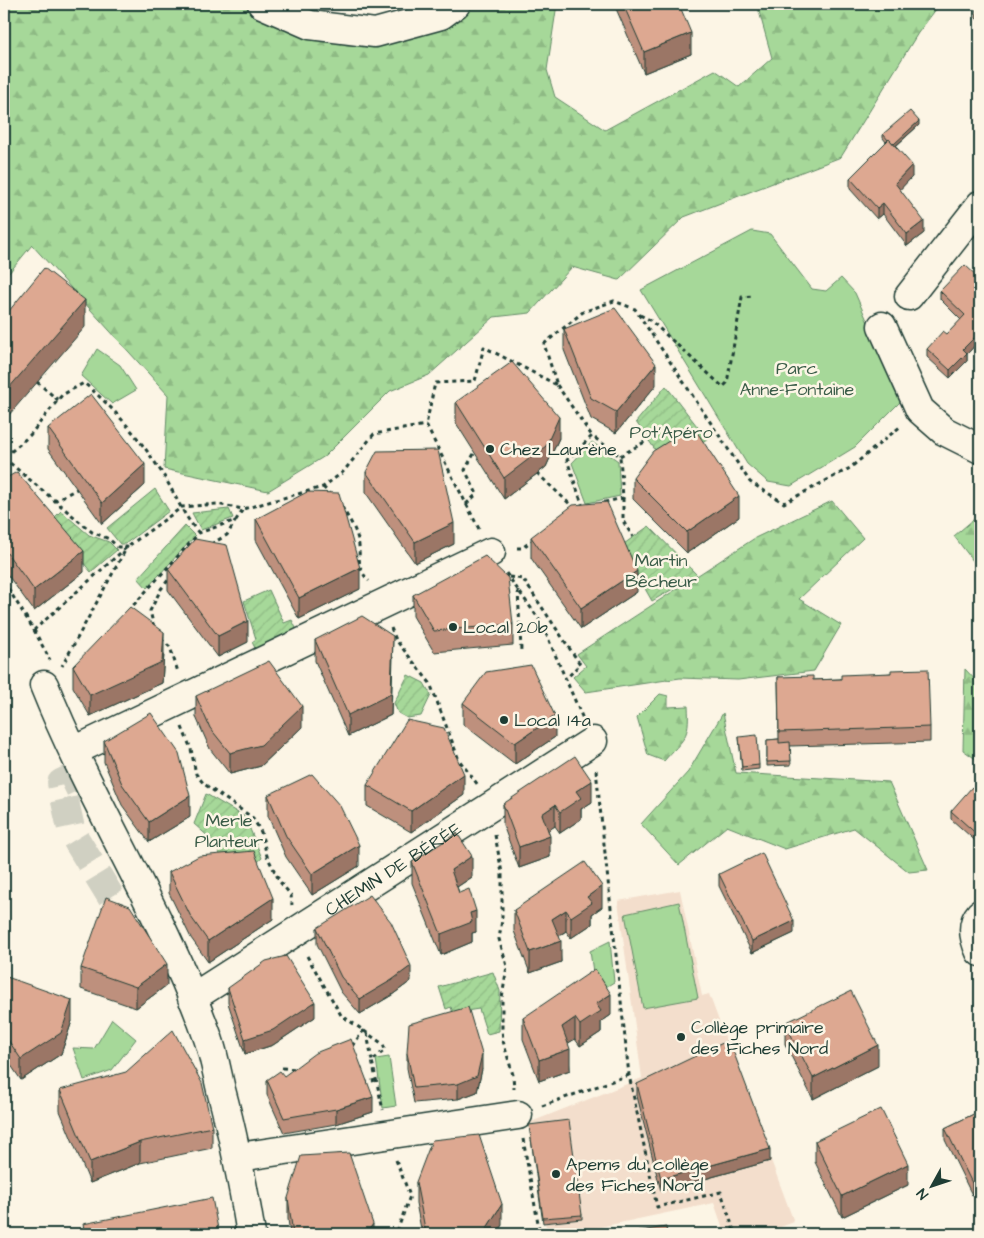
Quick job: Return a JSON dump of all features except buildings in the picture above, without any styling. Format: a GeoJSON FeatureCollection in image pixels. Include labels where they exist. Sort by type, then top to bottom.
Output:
{"type":"FeatureCollection","features":[{"type":"Feature","properties":{"kind":"street"},"geometry":{"type":"LineString","coordinates":[[263,4],[310,25],[376,33],[441,15],[456,4]]}},
{"type":"Feature","properties":{"kind":"street"},"geometry":{"type":"LineString","coordinates":[[909,296],[980,205]]}},
{"type":"Feature","properties":{"kind":"street"},"geometry":{"type":"LineString","coordinates":[[882,326],[920,410],[944,431],[980,449]]}},
{"type":"Feature","properties":{"kind":"street"},"geometry":{"type":"LineString","coordinates":[[74,751],[491,552]]}},
{"type":"Feature","properties":{"kind":"street"},"geometry":{"type":"LineString","coordinates":[[50,684],[74,751],[148,901],[209,1040],[238,1157],[251,1234]]}},
{"type":"Feature","properties":{"kind":"street","name":"CHEMIN DE BÉRÉE"},"geometry":{"type":"LineString","coordinates":[[192,998],[593,741]]}},
{"type":"Feature","properties":{"kind":"street"},"geometry":{"type":"LineString","coordinates":[[980,914],[975,919],[974,939],[980,952]]}},
{"type":"Feature","properties":{"kind":"street"},"geometry":{"type":"LineString","coordinates":[[238,1157],[516,1103]]}},
{"type":"Feature","properties":{"kind":"path"},"geometry":{"type":"LineString","coordinates":[[639,315],[650,320],[723,387],[727,383],[742,297],[754,296]]}},
{"type":"Feature","properties":{"kind":"path"},"geometry":{"type":"LineString","coordinates":[[620,456],[592,436],[557,384],[544,344],[583,312],[614,301],[635,309],[750,482],[784,503],[850,468],[920,410]]}},
{"type":"Feature","properties":{"kind":"path"},"geometry":{"type":"LineString","coordinates":[[557,384],[484,347],[475,381],[435,383],[426,425],[491,552],[541,622],[593,741],[629,1075],[657,1207],[721,1192],[735,1234]]}},
{"type":"Feature","properties":{"kind":"path"},"geometry":{"type":"LineString","coordinates":[[37,382],[58,400]]}},
{"type":"Feature","properties":{"kind":"path"},"geometry":{"type":"LineString","coordinates":[[127,547],[118,547],[109,539],[92,532],[4,458],[30,435],[62,394],[84,383],[109,404],[159,467],[191,525],[199,534]]}},
{"type":"Feature","properties":{"kind":"path"},"geometry":{"type":"LineString","coordinates":[[34,630],[127,547],[182,507],[217,504],[244,510],[323,487],[343,472],[374,434],[426,425]]}},
{"type":"Feature","properties":{"kind":"path"},"geometry":{"type":"LineString","coordinates":[[583,507],[567,460],[592,436]]}},
{"type":"Feature","properties":{"kind":"path"},"geometry":{"type":"LineString","coordinates":[[620,456],[648,440]]}},
{"type":"Feature","properties":{"kind":"path"},"geometry":{"type":"LineString","coordinates":[[466,504],[477,494],[464,470],[475,452]]}},
{"type":"Feature","properties":{"kind":"path"},"geometry":{"type":"LineString","coordinates":[[620,456],[623,521],[633,537]]}},
{"type":"Feature","properties":{"kind":"path"},"geometry":{"type":"LineString","coordinates":[[537,473],[575,512],[591,505]]}},
{"type":"Feature","properties":{"kind":"path"},"geometry":{"type":"LineString","coordinates":[[323,487],[335,499]]}},
{"type":"Feature","properties":{"kind":"path"},"geometry":{"type":"LineString","coordinates":[[54,501],[77,489]]}},
{"type":"Feature","properties":{"kind":"path"},"geometry":{"type":"LineString","coordinates":[[599,504],[623,498]]}},
{"type":"Feature","properties":{"kind":"path"},"geometry":{"type":"LineString","coordinates":[[342,505],[357,535],[358,557],[363,575],[373,586]]}},
{"type":"Feature","properties":{"kind":"path"},"geometry":{"type":"LineString","coordinates":[[209,545],[227,536],[244,510]]}},
{"type":"Feature","properties":{"kind":"path"},"geometry":{"type":"LineString","coordinates":[[122,618],[199,534],[236,520]]}},
{"type":"Feature","properties":{"kind":"path"},"geometry":{"type":"LineString","coordinates":[[522,548],[537,538]]}},
{"type":"Feature","properties":{"kind":"path"},"geometry":{"type":"LineString","coordinates":[[50,684],[127,547]]}},
{"type":"Feature","properties":{"kind":"path"},"geometry":{"type":"LineString","coordinates":[[156,630],[150,611],[160,589],[175,572]]}},
{"type":"Feature","properties":{"kind":"path"},"geometry":{"type":"LineString","coordinates":[[509,577],[523,579],[580,664],[566,679]]}},
{"type":"Feature","properties":{"kind":"path"},"geometry":{"type":"LineString","coordinates":[[4,582],[34,630],[50,684]]}},
{"type":"Feature","properties":{"kind":"path"},"geometry":{"type":"LineString","coordinates":[[518,589],[521,650]]}},
{"type":"Feature","properties":{"kind":"path"},"geometry":{"type":"LineString","coordinates":[[390,625],[396,640],[430,684],[459,760],[479,788]]}},
{"type":"Feature","properties":{"kind":"path"},"geometry":{"type":"LineString","coordinates":[[160,637],[170,647],[179,680]]}},
{"type":"Feature","properties":{"kind":"path"},"geometry":{"type":"LineString","coordinates":[[181,724],[191,748],[196,774],[204,784],[253,818],[261,832],[266,856],[280,882],[291,895],[292,906]]}},
{"type":"Feature","properties":{"kind":"path"},"geometry":{"type":"LineString","coordinates":[[495,831],[502,873],[503,908],[499,940],[507,966],[502,998],[503,1041],[513,1075],[516,1103],[540,1234]]}},
{"type":"Feature","properties":{"kind":"path"},"geometry":{"type":"LineString","coordinates":[[302,949],[341,1015],[383,1044],[385,1050],[372,1061]]}},
{"type":"Feature","properties":{"kind":"path"},"geometry":{"type":"LineString","coordinates":[[343,1050],[352,1047],[366,1031]]}},
{"type":"Feature","properties":{"kind":"path"},"geometry":{"type":"LineString","coordinates":[[366,1031],[381,1109],[389,1115]]}},
{"type":"Feature","properties":{"kind":"path"},"geometry":{"type":"LineString","coordinates":[[282,1068],[302,1070]]}},
{"type":"Feature","properties":{"kind":"path"},"geometry":{"type":"LineString","coordinates":[[516,1103],[629,1075]]}},
{"type":"Feature","properties":{"kind":"path"},"geometry":{"type":"LineString","coordinates":[[362,1083],[376,1080]]}},
{"type":"Feature","properties":{"kind":"path"},"geometry":{"type":"LineString","coordinates":[[393,1154],[410,1196],[396,1234]]}},
{"type":"Feature","properties":{"kind":"path"},"geometry":{"type":"LineString","coordinates":[[409,1200],[416,1203]]}},
{"type":"Feature","properties":{"kind":"shaded area","name":"Collège primaire des Fiches Nord"},"geometry":{"type":"Polygon","coordinates":[[[680,890],[702,996],[709,994],[794,1222],[762,1234],[725,1234],[714,1203],[567,1234],[547,1234],[531,1122],[642,1078],[618,901],[680,890]]]}},
{"type":"Feature","properties":{"kind":"green space"},"geometry":{"type":"Polygon","coordinates":[[[4,4],[243,4],[309,33],[435,27],[473,4],[557,4],[547,70],[555,97],[605,130],[715,70],[739,87],[772,58],[757,4],[940,4],[918,33],[841,157],[684,217],[619,280],[572,267],[530,313],[494,317],[429,375],[390,391],[325,456],[268,491],[164,469],[168,395],[32,245],[4,279],[4,4]]]}},
{"type":"Feature","properties":{"kind":"green space","name":"Parc Anne-Fontaine"},"geometry":{"type":"Polygon","coordinates":[[[752,231],[770,234],[812,289],[826,291],[841,278],[855,293],[902,400],[855,447],[791,486],[768,482],[747,464],[641,290],[752,231]]]}},
{"type":"Feature","properties":{"kind":"green space"},"geometry":{"type":"Polygon","coordinates":[[[97,349],[120,365],[136,390],[112,404],[81,376],[97,349]]]}},
{"type":"Feature","properties":{"kind":"green space","name":"Pot'Apéro"},"geometry":{"type":"Polygon","coordinates":[[[666,386],[707,439],[665,464],[636,422],[666,386]]]}},
{"type":"Feature","properties":{"kind":"green space"},"geometry":{"type":"Polygon","coordinates":[[[592,442],[618,461],[620,496],[587,503],[572,463],[592,442]]]}},
{"type":"Feature","properties":{"kind":"green space"},"geometry":{"type":"Polygon","coordinates":[[[155,489],[169,511],[125,544],[120,544],[107,528],[155,489]]]}},
{"type":"Feature","properties":{"kind":"green space"},"geometry":{"type":"Polygon","coordinates":[[[832,501],[863,538],[799,599],[841,625],[814,671],[738,680],[680,678],[586,692],[573,677],[586,666],[577,654],[755,538],[832,501]]]}},
{"type":"Feature","properties":{"kind":"green space"},"geometry":{"type":"Polygon","coordinates":[[[229,509],[233,518],[201,530],[192,513],[229,509]]]}},
{"type":"Feature","properties":{"kind":"green space"},"geometry":{"type":"Polygon","coordinates":[[[61,511],[89,535],[109,542],[117,550],[91,572],[50,522],[61,511]]]}},
{"type":"Feature","properties":{"kind":"green space"},"geometry":{"type":"Polygon","coordinates":[[[980,514],[980,570],[954,536],[980,514]]]}},
{"type":"Feature","properties":{"kind":"green space"},"geometry":{"type":"Polygon","coordinates":[[[185,526],[195,536],[147,588],[138,578],[185,526]]]}},
{"type":"Feature","properties":{"kind":"green space","name":"Martin Bêcheur"},"geometry":{"type":"Polygon","coordinates":[[[649,526],[697,575],[652,601],[621,546],[649,526]]]}},
{"type":"Feature","properties":{"kind":"green space"},"geometry":{"type":"Polygon","coordinates":[[[269,590],[284,623],[292,620],[299,634],[258,654],[252,642],[256,639],[244,601],[269,590]]]}},
{"type":"Feature","properties":{"kind":"green space"},"geometry":{"type":"Polygon","coordinates":[[[965,669],[980,685],[980,762],[963,750],[965,669]]]}},
{"type":"Feature","properties":{"kind":"green space"},"geometry":{"type":"Polygon","coordinates":[[[408,675],[424,683],[431,695],[421,716],[407,718],[398,713],[394,703],[408,675]]]}},
{"type":"Feature","properties":{"kind":"green space"},"geometry":{"type":"Polygon","coordinates":[[[660,694],[668,696],[668,707],[688,706],[687,732],[681,742],[664,761],[648,755],[637,717],[660,694]]]}},
{"type":"Feature","properties":{"kind":"green space"},"geometry":{"type":"Polygon","coordinates":[[[723,713],[736,773],[889,782],[928,870],[909,872],[854,828],[785,849],[727,826],[679,865],[641,824],[688,772],[723,713]]]}},
{"type":"Feature","properties":{"kind":"green space","name":"Merle Planteur"},"geometry":{"type":"Polygon","coordinates":[[[206,794],[245,817],[262,858],[254,865],[221,856],[211,839],[194,824],[206,794]]]}},
{"type":"Feature","properties":{"kind":"green space"},"geometry":{"type":"Polygon","coordinates":[[[679,902],[698,998],[643,1008],[625,914],[679,902]]]}},
{"type":"Feature","properties":{"kind":"green space"},"geometry":{"type":"Polygon","coordinates":[[[610,941],[614,982],[596,993],[590,951],[610,941]]]}},
{"type":"Feature","properties":{"kind":"green space"},"geometry":{"type":"Polygon","coordinates":[[[493,972],[500,991],[499,1031],[487,1034],[479,1009],[453,1013],[451,1007],[446,1009],[439,987],[493,972]]]}},
{"type":"Feature","properties":{"kind":"green space"},"geometry":{"type":"Polygon","coordinates":[[[112,1019],[136,1039],[112,1070],[84,1080],[73,1048],[94,1049],[112,1019]]]}},
{"type":"Feature","properties":{"kind":"green space"},"geometry":{"type":"Polygon","coordinates":[[[389,1057],[396,1106],[383,1108],[376,1059],[389,1057]]]}},
{"type":"Feature","properties":{"kind":"tunnel"},"geometry":{"type":"LineString","coordinates":[[84,772],[61,783],[72,833],[111,897]]}},
{"type":"Feature","properties":{"kind":"place","name":"Chez Laurène"},"geometry":{"type":"Point","coordinates":[490,449]}},
{"type":"Feature","properties":{"kind":"place","name":"Local 20b"},"geometry":{"type":"Point","coordinates":[453,627]}},
{"type":"Feature","properties":{"kind":"place","name":"Local 14a"},"geometry":{"type":"Point","coordinates":[504,720]}},
{"type":"Feature","properties":{"kind":"place","name":"Collège primaire des Fiches Nord"},"geometry":{"type":"Point","coordinates":[681,1037]}},
{"type":"Feature","properties":{"kind":"place","name":"Apems du collège des Fiches Nord"},"geometry":{"type":"Point","coordinates":[556,1174]}}]}
